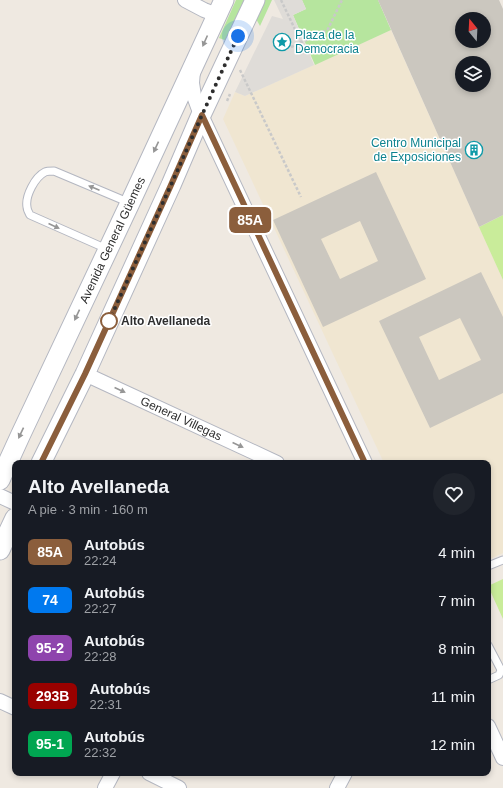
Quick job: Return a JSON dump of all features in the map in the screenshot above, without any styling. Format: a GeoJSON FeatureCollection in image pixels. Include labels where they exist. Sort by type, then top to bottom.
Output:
{"type":"FeatureCollection","features":[{"type":"Feature","properties":{"kind":"main road"},"geometry":{"type":"LineString","coordinates":[[46,460],[255,0]]}},
{"type":"Feature","properties":{"kind":"main road","name":"Avenida General Güemes"},"geometry":{"type":"LineString","coordinates":[[0,480],[20,434],[108,250],[221,7]]}},
{"type":"Feature","properties":{"kind":"main road"},"geometry":{"type":"LineString","coordinates":[[0,550],[12,524]]}},
{"type":"Feature","properties":{"kind":"street"},"geometry":{"type":"LineString","coordinates":[[185,0],[204,10],[221,7]]}},
{"type":"Feature","properties":{"kind":"street"},"geometry":{"type":"LineString","coordinates":[[193,67],[192,83],[194,96],[202,115],[364,460]]}},
{"type":"Feature","properties":{"kind":"street","name":"General Villegas"},"geometry":{"type":"LineString","coordinates":[[85,374],[271,460]]}},
{"type":"Feature","properties":{"kind":"street"},"geometry":{"type":"LineString","coordinates":[[0,496],[12,502]]}},
{"type":"Feature","properties":{"kind":"street"},"geometry":{"type":"LineString","coordinates":[[0,701],[12,707]]}},
{"type":"Feature","properties":{"kind":"street"},"geometry":{"type":"LineString","coordinates":[[491,732],[503,758]]}},
{"type":"Feature","properties":{"kind":"street"},"geometry":{"type":"LineString","coordinates":[[106,788],[112,776]]}},
{"type":"Feature","properties":{"kind":"street"},"geometry":{"type":"LineString","coordinates":[[155,776],[179,788]]}},
{"type":"Feature","properties":{"kind":"street"},"geometry":{"type":"LineString","coordinates":[[337,788],[343,776]]}},
{"type":"Feature","properties":{"kind":"lane"},"geometry":{"type":"LineString","coordinates":[[108,250],[30,216],[26,208],[27,198],[31,188],[38,178],[45,172],[54,171],[130,203]]}},
{"type":"Feature","properties":{"kind":"lane"},"geometry":{"type":"LineString","coordinates":[[491,565],[503,560]]}},
{"type":"Feature","properties":{"kind":"lane"},"geometry":{"type":"LineString","coordinates":[[491,651],[501,670],[499,675],[491,679]]}},
{"type":"Feature","properties":{"kind":"path"},"geometry":{"type":"LineString","coordinates":[[281,0],[301,42]]}},
{"type":"Feature","properties":{"kind":"path"},"geometry":{"type":"LineString","coordinates":[[291,47],[328,29],[342,0]]}},
{"type":"Feature","properties":{"kind":"path"},"geometry":{"type":"LineString","coordinates":[[240,70],[301,197]]}},
{"type":"Feature","properties":{"kind":"shaded area","name":"Plaza de la Democracia"},"geometry":{"type":"Polygon","coordinates":[[[274,0],[302,0],[306,9],[293,15],[314,65],[245,96],[235,92],[272,16],[283,19],[274,0]]]}},
{"type":"Feature","properties":{"kind":"shaded area"},"geometry":{"type":"Polygon","coordinates":[[[391,30],[503,280],[503,553],[491,559],[491,460],[383,460],[223,119],[235,92],[245,96],[391,30]]]}},
{"type":"Feature","properties":{"kind":"green space"},"geometry":{"type":"Polygon","coordinates":[[[236,0],[246,0],[227,41],[219,38],[236,0]]]}},
{"type":"Feature","properties":{"kind":"green space"},"geometry":{"type":"Polygon","coordinates":[[[263,0],[272,0],[260,26],[255,17],[263,0]]]}},
{"type":"Feature","properties":{"kind":"green space"},"geometry":{"type":"Polygon","coordinates":[[[302,0],[378,0],[391,30],[315,65],[293,15],[306,9],[302,0]]]}},
{"type":"Feature","properties":{"kind":"green space"},"geometry":{"type":"Polygon","coordinates":[[[503,215],[503,280],[479,227],[503,215]]]}},
{"type":"Feature","properties":{"kind":"green space"},"geometry":{"type":"Polygon","coordinates":[[[503,579],[503,619],[491,593],[491,585],[503,579]]]}},
{"type":"Feature","properties":{"kind":"building","name":"Centro Municipal de Exposiciones"},"geometry":{"type":"Polygon","coordinates":[[[378,0],[499,0],[503,9],[503,215],[479,227],[378,0]]]}},
{"type":"Feature","properties":{"kind":"building"},"geometry":{"type":"Polygon","coordinates":[[[376,172],[426,279],[323,327],[273,220],[376,172]],[[360,221],[321,239],[340,279],[378,261],[360,221]]]}},
{"type":"Feature","properties":{"kind":"building"},"geometry":{"type":"Polygon","coordinates":[[[481,272],[503,317],[503,393],[430,428],[379,321],[481,272]],[[460,318],[419,337],[439,380],[481,360],[460,318]]]}},
{"type":"Feature","properties":{"kind":"bus line","name":"85A"},"geometry":{"type":"LineString","coordinates":[[42,460],[85,374],[202,115],[364,460]]}},
{"type":"Feature","properties":{"kind":"place","name":"Plaza de la Democracia"},"geometry":{"type":"Point","coordinates":[282,42]}},
{"type":"Feature","properties":{"kind":"place","name":"Centro Municipal de Exposiciones"},"geometry":{"type":"Point","coordinates":[474,150]}},
{"type":"Feature","properties":{"kind":"place","name":"Alto Avellaneda"},"geometry":{"type":"Point","coordinates":[109,321]}},
{"type":"Feature","properties":{"kind":"route"},"geometry":{"type":"LineString","coordinates":[[109,321],[238,36]]}}]}
